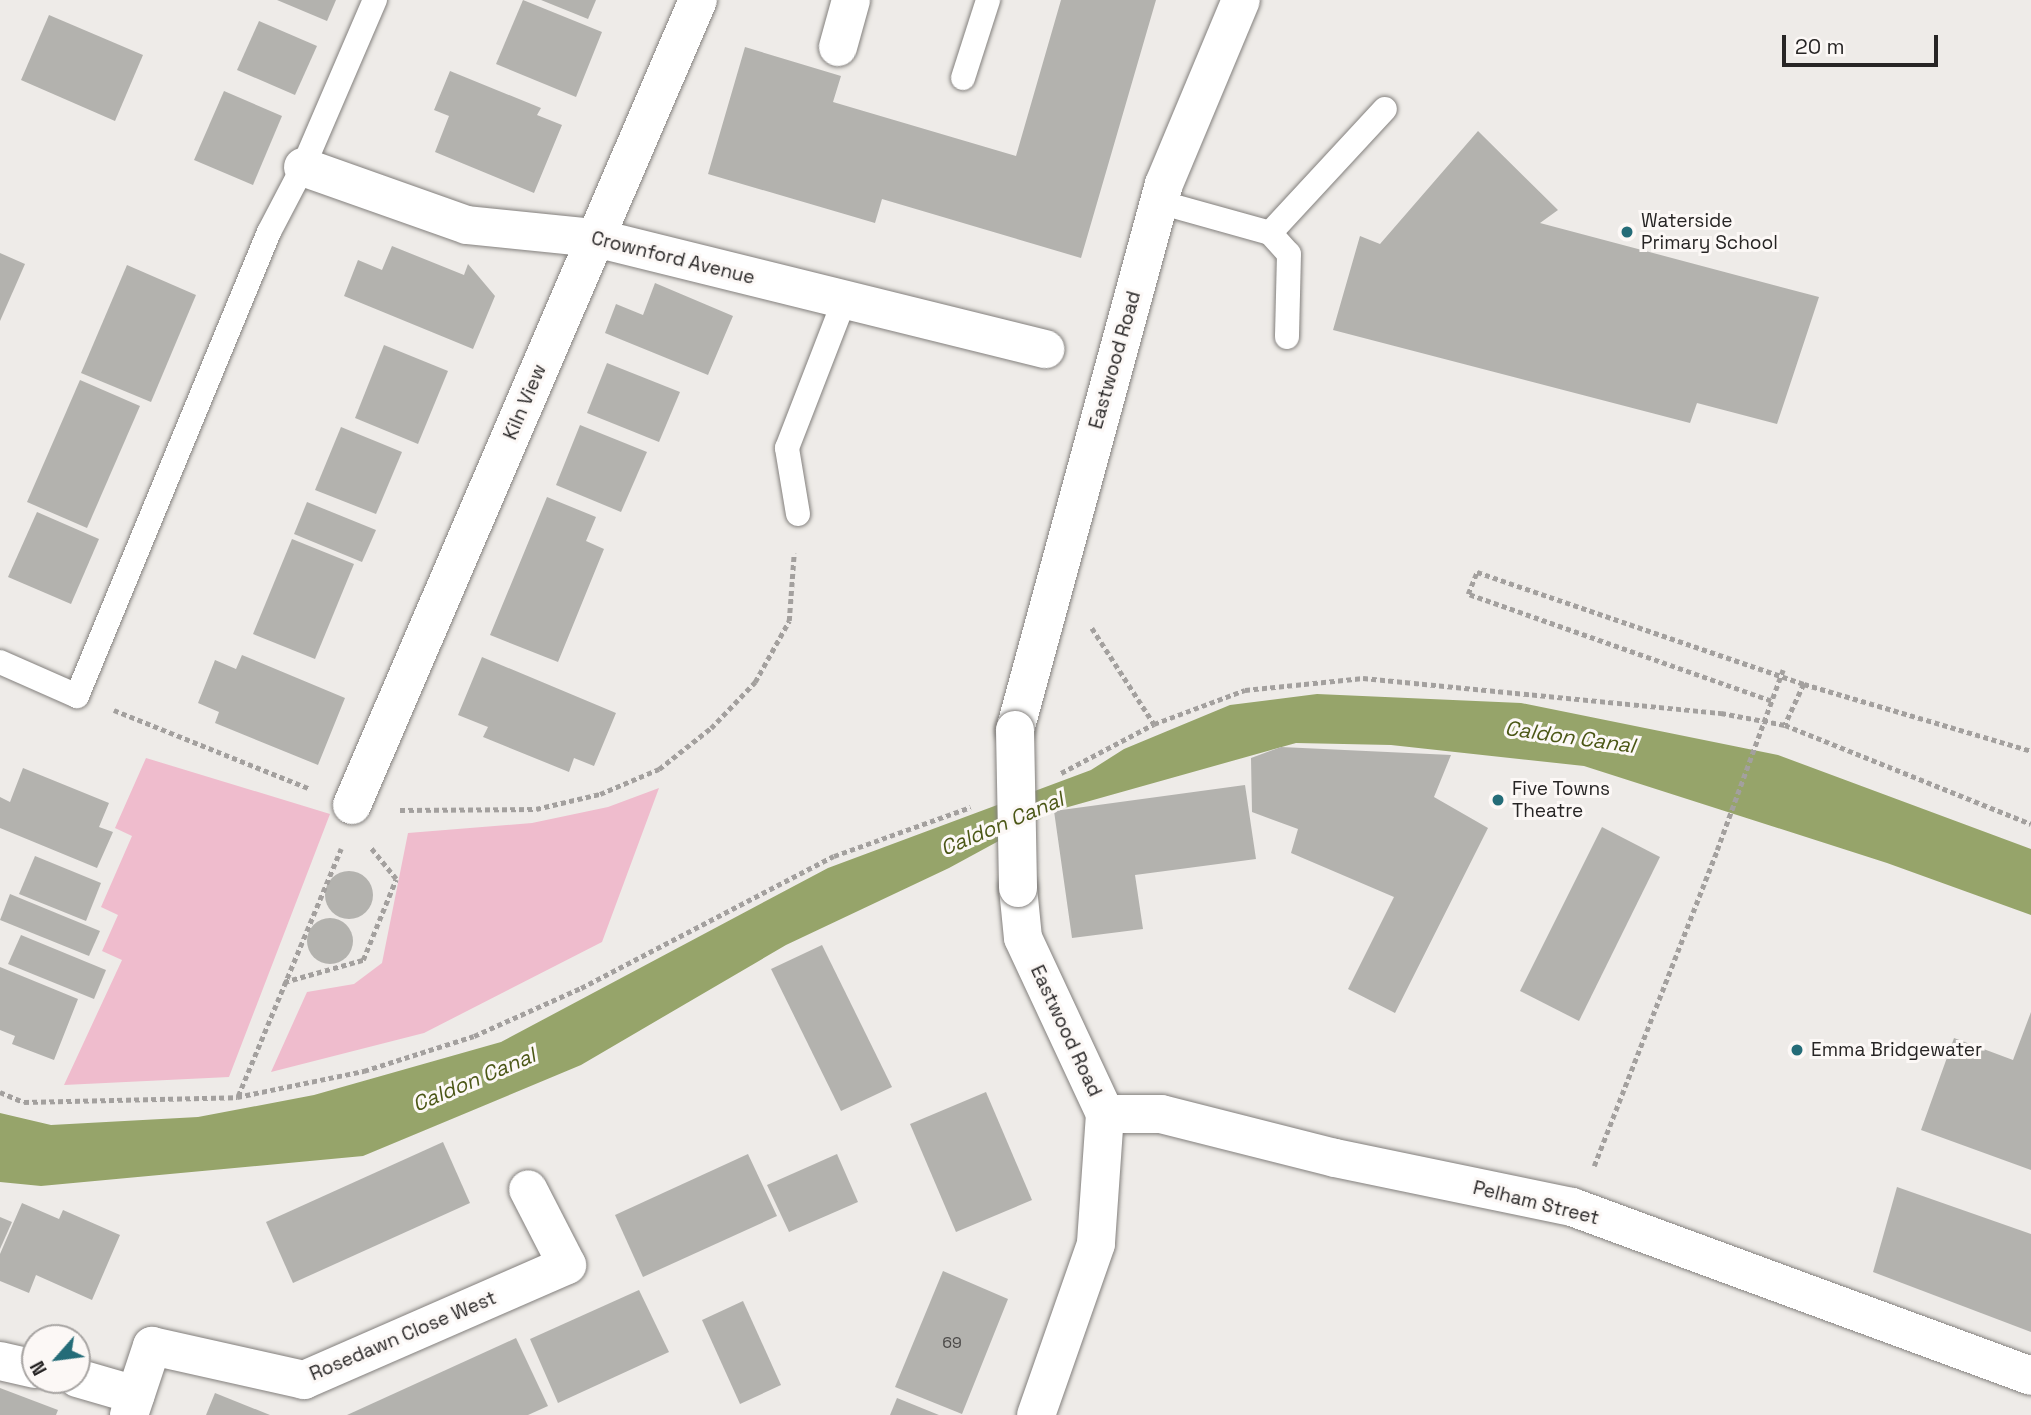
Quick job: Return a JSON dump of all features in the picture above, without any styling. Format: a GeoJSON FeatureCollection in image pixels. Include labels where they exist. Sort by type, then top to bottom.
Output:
{"type":"FeatureCollection","features":[{"type":"Feature","properties":{"kind":"street","name":"Kiln View"},"geometry":{"type":"LineString","coordinates":[[351,815],[698,0]]}},
{"type":"Feature","properties":{"kind":"street"},"geometry":{"type":"LineString","coordinates":[[838,47],[851,0]]}},
{"type":"Feature","properties":{"kind":"street","name":"Eastwood Road"},"geometry":{"type":"LineString","coordinates":[[1035,1415],[1096,1244],[1105,1114],[1023,938],[1017,888],[1015,730],[1055,571],[1159,202],[1241,0]]}},
{"type":"Feature","properties":{"kind":"street","name":"Crownford Avenue"},"geometry":{"type":"LineString","coordinates":[[303,167],[467,225],[596,238],[1046,349]]}},
{"type":"Feature","properties":{"kind":"street","name":"Pelham Street"},"geometry":{"type":"LineString","coordinates":[[1105,1114],[1161,1114],[1335,1158],[1572,1207],[2031,1376]]}},
{"type":"Feature","properties":{"kind":"street","name":"Rosedawn Close West"},"geometry":{"type":"LineString","coordinates":[[132,1405],[152,1346],[304,1380],[567,1265],[528,1189]]}},
{"type":"Feature","properties":{"kind":"street"},"geometry":{"type":"LineString","coordinates":[[0,1361],[21,1366]]}},
{"type":"Feature","properties":{"kind":"street"},"geometry":{"type":"LineString","coordinates":[[91,1385],[132,1405]]}},
{"type":"Feature","properties":{"kind":"lane"},"geometry":{"type":"LineString","coordinates":[[0,662],[77,696],[269,232],[303,167],[376,0]]}},
{"type":"Feature","properties":{"kind":"lane"},"geometry":{"type":"LineString","coordinates":[[962,78],[988,0]]}},
{"type":"Feature","properties":{"kind":"lane"},"geometry":{"type":"LineString","coordinates":[[1270,233],[1385,108]]}},
{"type":"Feature","properties":{"kind":"lane"},"geometry":{"type":"LineString","coordinates":[[1159,202],[1270,233],[1289,254],[1287,337]]}},
{"type":"Feature","properties":{"kind":"lane"},"geometry":{"type":"LineString","coordinates":[[798,514],[787,447],[844,301]]}},
{"type":"Feature","properties":{"kind":"path"},"geometry":{"type":"LineString","coordinates":[[77,696],[351,815],[536,809],[600,794],[659,769],[711,728],[755,682],[789,621],[798,514]]}},
{"type":"Feature","properties":{"kind":"path"},"geometry":{"type":"LineString","coordinates":[[1055,571],[1154,724]]}},
{"type":"Feature","properties":{"kind":"path"},"geometry":{"type":"LineString","coordinates":[[1771,701],[1468,594],[1477,572],[1804,684],[2031,751]]}},
{"type":"Feature","properties":{"kind":"path"},"geometry":{"type":"LineString","coordinates":[[1572,1207],[1603,1147],[1783,670]]}},
{"type":"Feature","properties":{"kind":"path"},"geometry":{"type":"LineString","coordinates":[[1785,725],[1804,684]]}},
{"type":"Feature","properties":{"kind":"path"},"geometry":{"type":"LineString","coordinates":[[237,1097],[351,815]]}},
{"type":"Feature","properties":{"kind":"path"},"geometry":{"type":"LineString","coordinates":[[284,982],[363,960],[396,879],[351,815]]}},
{"type":"Feature","properties":{"kind":"shaded area"},"geometry":{"type":"Polygon","coordinates":[[[146,758],[330,814],[229,1077],[64,1085],[122,960],[102,951],[118,915],[101,907],[132,836],[115,828],[146,758]]]}},
{"type":"Feature","properties":{"kind":"shaded area"},"geometry":{"type":"Polygon","coordinates":[[[659,788],[602,942],[424,1033],[271,1072],[307,992],[354,984],[382,963],[408,833],[532,823],[608,807],[659,788]]]}},
{"type":"Feature","properties":{"kind":"water","name":"Caldon Canal"},"geometry":{"type":"Polygon","coordinates":[[[1317,694],[1521,703],[1778,755],[2031,849],[2031,915],[1887,863],[1584,766],[1391,745],[1296,743],[1054,811],[949,868],[786,945],[581,1065],[363,1156],[41,1186],[0,1182],[0,1113],[51,1125],[198,1117],[314,1095],[501,1042],[828,868],[1091,770],[1124,749],[1230,705],[1317,694]]]}},
{"type":"Feature","properties":{"kind":"building"},"geometry":{"type":"Polygon","coordinates":[[[277,0],[336,0],[327,21],[277,0]]]}},
{"type":"Feature","properties":{"kind":"building"},"geometry":{"type":"Polygon","coordinates":[[[523,0],[602,32],[576,97],[496,64],[523,0]]]}},
{"type":"Feature","properties":{"kind":"building"},"geometry":{"type":"Polygon","coordinates":[[[541,0],[596,0],[588,19],[541,0]]]}},
{"type":"Feature","properties":{"kind":"building"},"geometry":{"type":"Polygon","coordinates":[[[1061,0],[1156,0],[1081,258],[882,199],[875,223],[708,174],[745,47],[841,76],[833,102],[1016,156],[1061,0]]]}},
{"type":"Feature","properties":{"kind":"building"},"geometry":{"type":"Polygon","coordinates":[[[49,15],[143,55],[115,121],[21,80],[49,15]]]}},
{"type":"Feature","properties":{"kind":"building"},"geometry":{"type":"Polygon","coordinates":[[[259,21],[317,46],[295,95],[237,70],[259,21]]]}},
{"type":"Feature","properties":{"kind":"building"},"geometry":{"type":"Polygon","coordinates":[[[450,71],[541,108],[537,115],[562,125],[534,193],[435,152],[449,116],[434,110],[450,71]]]}},
{"type":"Feature","properties":{"kind":"building"},"geometry":{"type":"Polygon","coordinates":[[[224,91],[282,116],[253,185],[194,160],[224,91]]]}},
{"type":"Feature","properties":{"kind":"building"},"geometry":{"type":"Polygon","coordinates":[[[1478,131],[1558,210],[1540,223],[1819,297],[1777,424],[1697,403],[1690,423],[1333,330],[1360,236],[1380,244],[1478,131]]]}},
{"type":"Feature","properties":{"kind":"building"},"geometry":{"type":"Polygon","coordinates":[[[392,246],[464,275],[468,264],[495,296],[473,349],[344,296],[358,260],[382,270],[392,246]]]}},
{"type":"Feature","properties":{"kind":"building"},"geometry":{"type":"Polygon","coordinates":[[[0,253],[25,264],[0,321],[0,253]]]}},
{"type":"Feature","properties":{"kind":"building"},"geometry":{"type":"Polygon","coordinates":[[[127,265],[196,295],[151,402],[81,373],[127,265]]]}},
{"type":"Feature","properties":{"kind":"building"},"geometry":{"type":"Polygon","coordinates":[[[655,283],[733,316],[708,375],[605,333],[616,304],[643,315],[655,283]]]}},
{"type":"Feature","properties":{"kind":"building"},"geometry":{"type":"Polygon","coordinates":[[[384,345],[448,371],[418,444],[355,418],[384,345]]]}},
{"type":"Feature","properties":{"kind":"building"},"geometry":{"type":"Polygon","coordinates":[[[607,363],[680,392],[659,442],[587,413],[607,363]]]}},
{"type":"Feature","properties":{"kind":"building"},"geometry":{"type":"Polygon","coordinates":[[[80,380],[140,406],[87,528],[27,502],[80,380]]]}},
{"type":"Feature","properties":{"kind":"building"},"geometry":{"type":"Polygon","coordinates":[[[580,425],[647,452],[621,512],[556,485],[580,425]]]}},
{"type":"Feature","properties":{"kind":"building"},"geometry":{"type":"Polygon","coordinates":[[[341,427],[402,452],[376,514],[315,490],[341,427]]]}},
{"type":"Feature","properties":{"kind":"building"},"geometry":{"type":"Polygon","coordinates":[[[547,497],[596,517],[586,541],[604,549],[558,662],[490,635],[547,497]]]}},
{"type":"Feature","properties":{"kind":"building"},"geometry":{"type":"Polygon","coordinates":[[[307,502],[376,530],[362,562],[294,534],[307,502]]]}},
{"type":"Feature","properties":{"kind":"building"},"geometry":{"type":"Polygon","coordinates":[[[37,512],[99,539],[71,604],[8,577],[37,512]]]}},
{"type":"Feature","properties":{"kind":"building"},"geometry":{"type":"Polygon","coordinates":[[[292,539],[354,564],[315,659],[253,634],[292,539]]]}},
{"type":"Feature","properties":{"kind":"building"},"geometry":{"type":"Polygon","coordinates":[[[242,655],[345,698],[318,765],[215,723],[219,712],[198,703],[215,660],[236,669],[242,655]]]}},
{"type":"Feature","properties":{"kind":"building"},"geometry":{"type":"Polygon","coordinates":[[[482,657],[616,713],[594,766],[574,758],[569,772],[483,737],[488,727],[458,715],[482,657]]]}},
{"type":"Feature","properties":{"kind":"building"},"geometry":{"type":"Polygon","coordinates":[[[1281,747],[1451,755],[1434,797],[1488,828],[1395,1013],[1348,989],[1394,897],[1291,853],[1298,829],[1252,812],[1251,758],[1281,747]]]}},
{"type":"Feature","properties":{"kind":"building"},"geometry":{"type":"Polygon","coordinates":[[[23,768],[109,803],[99,827],[113,832],[97,868],[0,828],[0,797],[10,802],[23,768]]]}},
{"type":"Feature","properties":{"kind":"building"},"geometry":{"type":"Polygon","coordinates":[[[1245,785],[1256,859],[1135,875],[1143,929],[1072,938],[1054,811],[1245,785]]]}},
{"type":"Feature","properties":{"kind":"building"},"geometry":{"type":"Polygon","coordinates":[[[1602,827],[1660,857],[1579,1021],[1520,991],[1602,827]]]}},
{"type":"Feature","properties":{"kind":"building"},"geometry":{"type":"Polygon","coordinates":[[[35,856],[101,883],[86,921],[19,894],[35,856]]]}},
{"type":"Feature","properties":{"kind":"building"},"geometry":{"type":"Polygon","coordinates":[[[349,871],[366,878],[373,895],[366,912],[349,919],[332,912],[325,895],[332,878],[349,871]]]}},
{"type":"Feature","properties":{"kind":"building"},"geometry":{"type":"Polygon","coordinates":[[[10,894],[100,931],[89,956],[0,920],[10,894]]]}},
{"type":"Feature","properties":{"kind":"building"},"geometry":{"type":"Polygon","coordinates":[[[330,918],[346,925],[353,941],[346,957],[330,964],[314,957],[307,941],[314,925],[330,918]]]}},
{"type":"Feature","properties":{"kind":"building"},"geometry":{"type":"Polygon","coordinates":[[[21,935],[106,970],[94,999],[8,964],[21,935]]]}},
{"type":"Feature","properties":{"kind":"building"},"geometry":{"type":"Polygon","coordinates":[[[822,945],[892,1087],[841,1111],[771,969],[822,945]]]}},
{"type":"Feature","properties":{"kind":"building"},"geometry":{"type":"Polygon","coordinates":[[[0,967],[78,999],[54,1060],[12,1044],[15,1036],[0,1030],[0,967]]]}},
{"type":"Feature","properties":{"kind":"building"},"geometry":{"type":"Polygon","coordinates":[[[2031,1012],[2031,1170],[1921,1130],[1954,1038],[2013,1060],[2031,1012]]]}},
{"type":"Feature","properties":{"kind":"building"},"geometry":{"type":"Polygon","coordinates":[[[986,1092],[1032,1200],[956,1232],[910,1124],[986,1092]]]}},
{"type":"Feature","properties":{"kind":"building"},"geometry":{"type":"Polygon","coordinates":[[[443,1142],[470,1203],[293,1283],[266,1222],[443,1142]]]}},
{"type":"Feature","properties":{"kind":"building"},"geometry":{"type":"Polygon","coordinates":[[[748,1154],[777,1216],[643,1277],[615,1215],[748,1154]]]}},
{"type":"Feature","properties":{"kind":"building"},"geometry":{"type":"Polygon","coordinates":[[[837,1154],[858,1202],[789,1232],[767,1185],[837,1154]]]}},
{"type":"Feature","properties":{"kind":"building"},"geometry":{"type":"Polygon","coordinates":[[[1897,1187],[2031,1234],[2031,1332],[1873,1272],[1897,1187]]]}},
{"type":"Feature","properties":{"kind":"building"},"geometry":{"type":"Polygon","coordinates":[[[22,1203],[59,1219],[63,1210],[120,1235],[92,1300],[36,1275],[29,1293],[0,1281],[0,1254],[22,1203]]]}},
{"type":"Feature","properties":{"kind":"building"},"geometry":{"type":"Polygon","coordinates":[[[0,1217],[12,1222],[0,1249],[0,1217]]]}},
{"type":"Feature","properties":{"kind":"building"},"geometry":{"type":"Polygon","coordinates":[[[943,1271],[1008,1299],[962,1414],[895,1387],[943,1271]]]}},
{"type":"Feature","properties":{"kind":"building"},"geometry":{"type":"Polygon","coordinates":[[[639,1290],[669,1352],[558,1403],[530,1339],[639,1290]]]}},
{"type":"Feature","properties":{"kind":"building"},"geometry":{"type":"Polygon","coordinates":[[[743,1301],[781,1385],[740,1404],[702,1320],[743,1301]]]}},
{"type":"Feature","properties":{"kind":"building"},"geometry":{"type":"Polygon","coordinates":[[[516,1338],[548,1406],[528,1415],[347,1415],[516,1338]]]}},
{"type":"Feature","properties":{"kind":"building"},"geometry":{"type":"Polygon","coordinates":[[[0,1388],[58,1410],[56,1415],[0,1415],[0,1388]]]}},
{"type":"Feature","properties":{"kind":"building"},"geometry":{"type":"Polygon","coordinates":[[[215,1393],[270,1415],[206,1415],[215,1393]]]}},
{"type":"Feature","properties":{"kind":"building"},"geometry":{"type":"Polygon","coordinates":[[[897,1398],[939,1415],[890,1415],[897,1398]]]}},
{"type":"Feature","properties":{"kind":"place","name":"Waterside Primary School"},"geometry":{"type":"Point","coordinates":[1627,232]}},
{"type":"Feature","properties":{"kind":"place","name":"Five Towns Theatre"},"geometry":{"type":"Point","coordinates":[1498,800]}},
{"type":"Feature","properties":{"kind":"place","name":"Emma Bridgewater"},"geometry":{"type":"Point","coordinates":[1797,1050]}}]}
